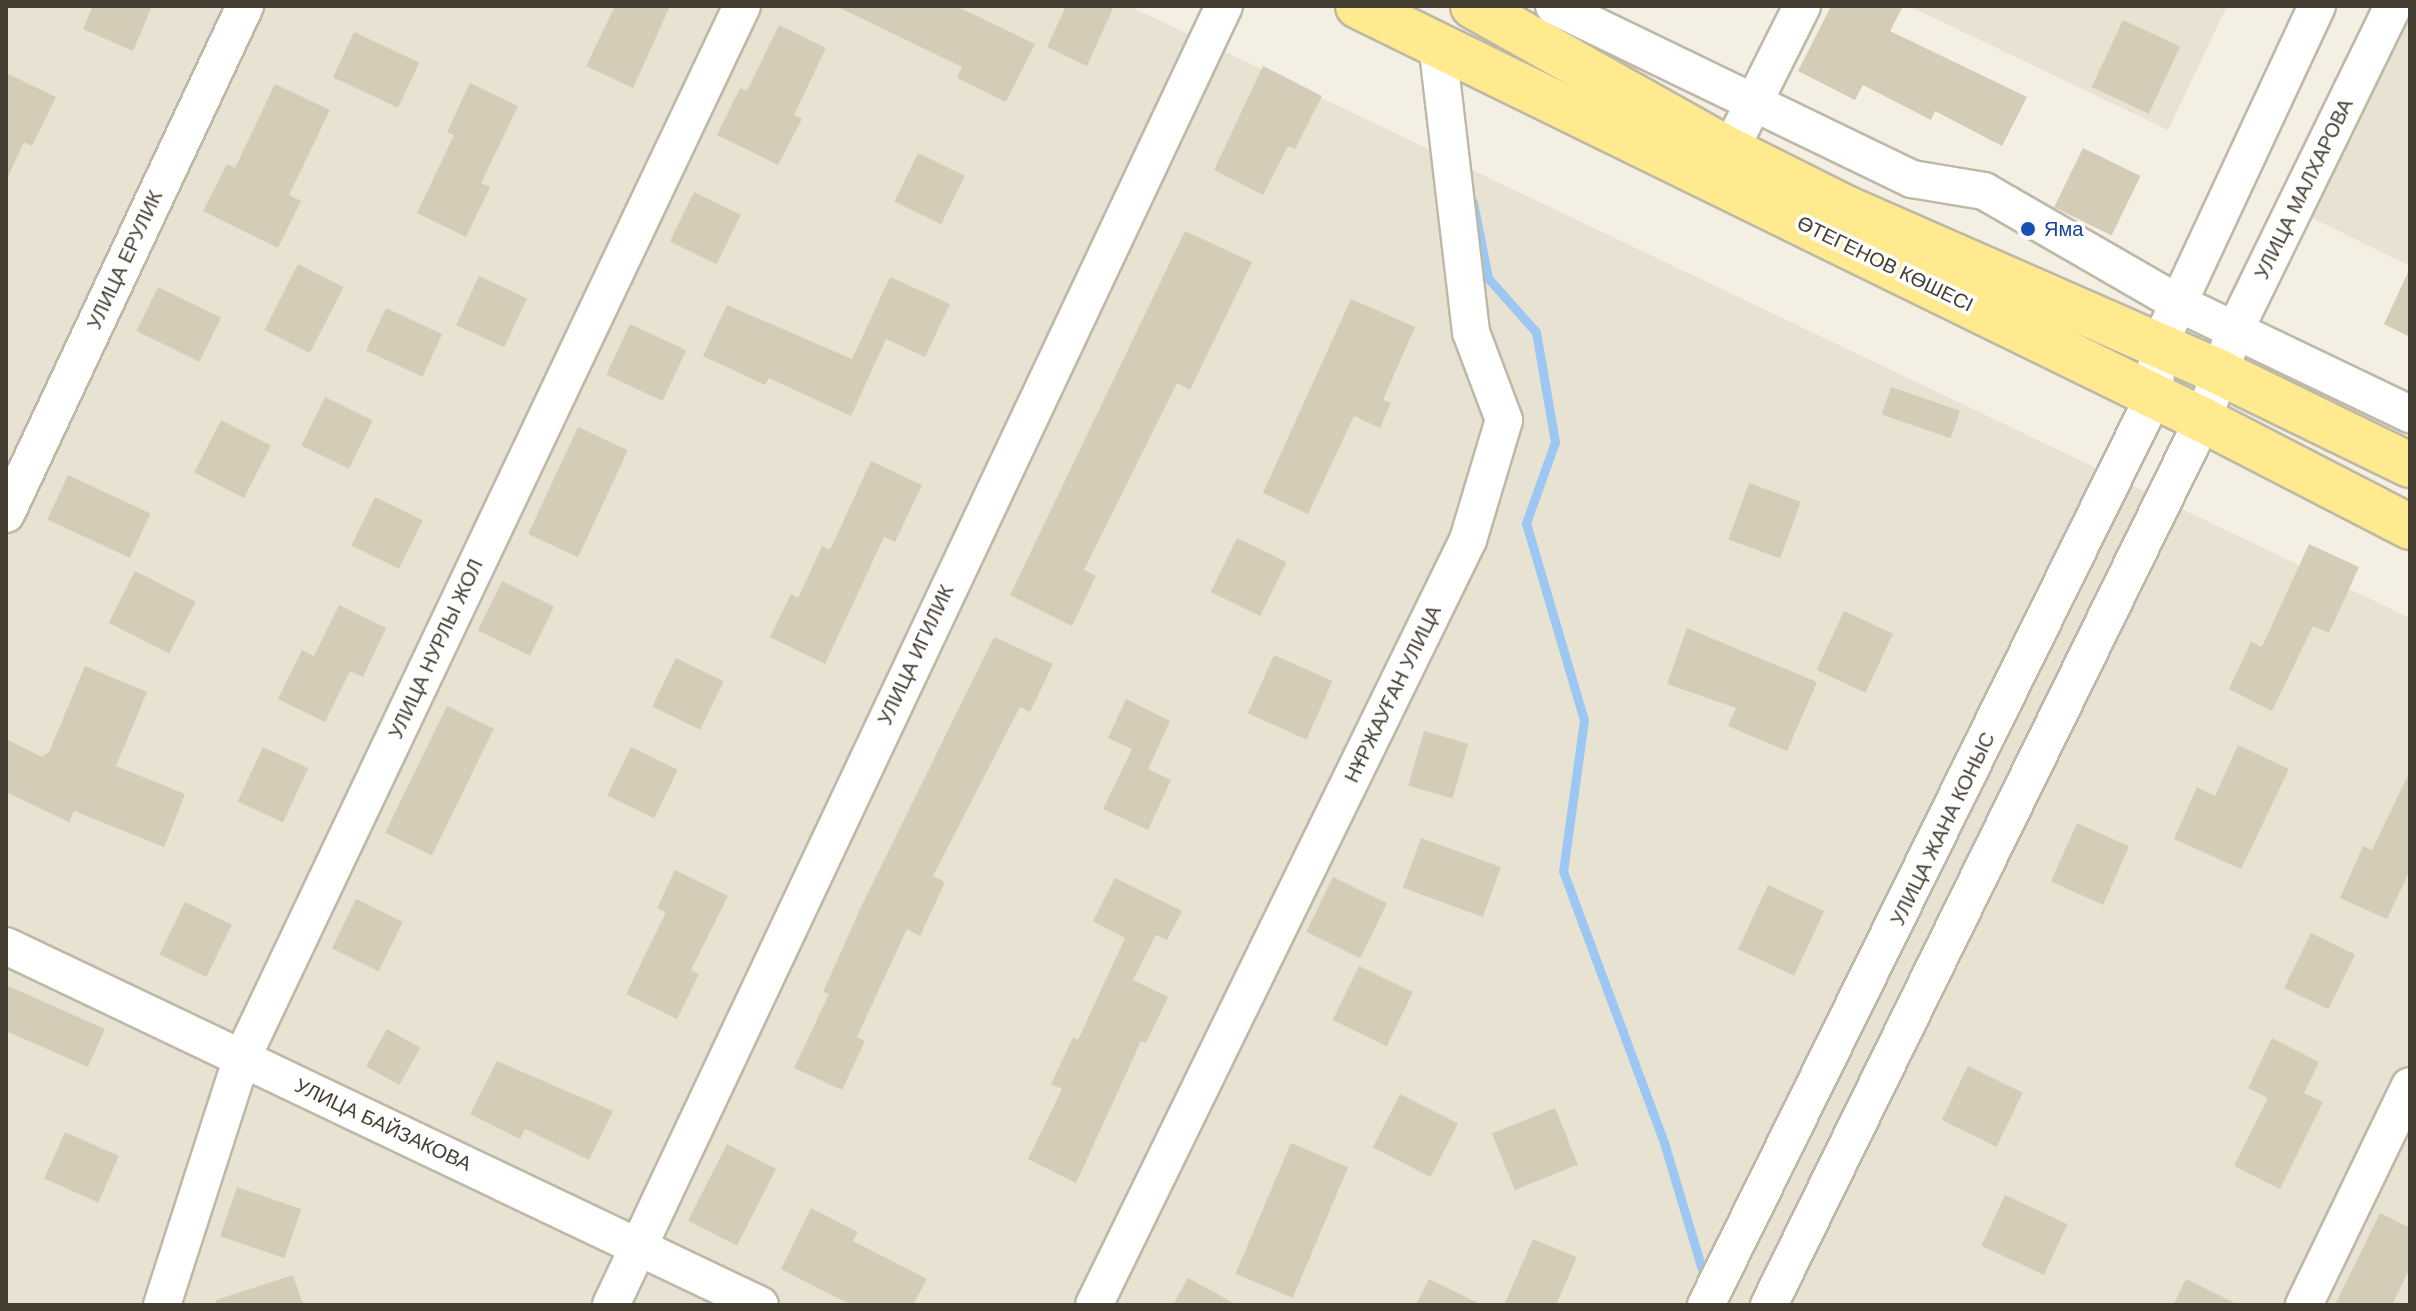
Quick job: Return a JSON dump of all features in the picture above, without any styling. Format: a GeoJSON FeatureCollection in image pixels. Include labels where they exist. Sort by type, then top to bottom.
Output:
{"type":"FeatureCollection","features":[{"type":"Feature","properties":{"kind":"main road","name":"ӨТЕГЕНОВ КӨШЕСІ"},"geometry":{"type":"LineString","coordinates":[[1358,6],[2203,420],[2410,527]]}},
{"type":"Feature","properties":{"kind":"main road","name":"ӨТЕГЕНОВ КӨШЕСІ"},"geometry":{"type":"LineString","coordinates":[[1473,6],[1730,150],[2158,347],[2219,372],[2410,465]]}},
{"type":"Feature","properties":{"kind":"street","name":"УЛИЦА ЕРУЛИК"},"geometry":{"type":"LineString","coordinates":[[6,514],[245,6]]}},
{"type":"Feature","properties":{"kind":"street","name":"УЛИЦА НУРЛЫ ЖОЛ"},"geometry":{"type":"LineString","coordinates":[[162,1305],[242,1058],[742,6]]}},
{"type":"Feature","properties":{"kind":"street","name":"УЛИЦА ИГИЛИК"},"geometry":{"type":"LineString","coordinates":[[611,1305],[636,1246],[1224,6]]}},
{"type":"Feature","properties":{"kind":"street"},"geometry":{"type":"LineString","coordinates":[[1554,6],[1755,106],[1912,179],[1984,191],[2178,303],[2410,414]]}},
{"type":"Feature","properties":{"kind":"street"},"geometry":{"type":"LineString","coordinates":[[1730,150],[1755,106],[1802,6]]}},
{"type":"Feature","properties":{"kind":"street"},"geometry":{"type":"LineString","coordinates":[[2158,347],[2317,6]]}},
{"type":"Feature","properties":{"kind":"street","name":"УЛИЦА МАЛХАРОВА"},"geometry":{"type":"LineString","coordinates":[[2219,372],[2235,330],[2393,6]]}},
{"type":"Feature","properties":{"kind":"street","name":"НҰРЖАУҒАН УЛИЦА"},"geometry":{"type":"LineString","coordinates":[[1094,1305],[1468,540],[1504,420],[1471,332],[1437,44]]}},
{"type":"Feature","properties":{"kind":"street","name":"УЛИЦА ЖАНА КОНЫС"},"geometry":{"type":"LineString","coordinates":[[1706,1305],[1740,1243],[2154,396],[2158,347]]}},
{"type":"Feature","properties":{"kind":"street"},"geometry":{"type":"LineString","coordinates":[[1776,1291],[2203,420],[2219,372]]}},
{"type":"Feature","properties":{"kind":"street","name":"УЛИЦА БАЙЗАКОВА"},"geometry":{"type":"LineString","coordinates":[[6,946],[760,1305]]}},
{"type":"Feature","properties":{"kind":"street"},"geometry":{"type":"LineString","coordinates":[[2304,1305],[2410,1086]]}},
{"type":"Feature","properties":{"kind":"shaded area"},"geometry":{"type":"Polygon","coordinates":[[[6,6],[1129,6],[2410,618],[2410,1305],[6,1305],[6,6]]]}},
{"type":"Feature","properties":{"kind":"shaded area"},"geometry":{"type":"Polygon","coordinates":[[[1909,6],[2227,6],[2168,130],[1909,6]]]}},
{"type":"Feature","properties":{"kind":"shaded area"},"geometry":{"type":"Polygon","coordinates":[[[2410,6],[2410,266],[2306,215],[2410,6]]]}},
{"type":"Feature","properties":{"kind":"building"},"geometry":{"type":"Polygon","coordinates":[[[93,6],[152,6],[133,51],[83,29],[93,6]]]}},
{"type":"Feature","properties":{"kind":"building"},"geometry":{"type":"Polygon","coordinates":[[[615,6],[670,6],[633,88],[586,66],[615,6]]]}},
{"type":"Feature","properties":{"kind":"building"},"geometry":{"type":"Polygon","coordinates":[[[836,6],[956,6],[1035,44],[1006,102],[957,78],[962,67],[836,6]]]}},
{"type":"Feature","properties":{"kind":"building"},"geometry":{"type":"Polygon","coordinates":[[[1066,6],[1114,6],[1087,66],[1047,47],[1066,6]]]}},
{"type":"Feature","properties":{"kind":"building"},"geometry":{"type":"Polygon","coordinates":[[[1831,6],[1903,6],[1890,31],[2027,97],[2002,146],[1935,111],[1931,120],[1863,85],[1855,100],[1798,71],[1831,6]]]}},
{"type":"Feature","properties":{"kind":"building"},"geometry":{"type":"Polygon","coordinates":[[[2123,20],[2180,47],[2149,114],[2092,87],[2123,20]]]}},
{"type":"Feature","properties":{"kind":"building"},"geometry":{"type":"Polygon","coordinates":[[[779,25],[826,48],[794,115],[802,119],[778,165],[717,135],[740,88],[747,91],[779,25]]]}},
{"type":"Feature","properties":{"kind":"building"},"geometry":{"type":"Polygon","coordinates":[[[354,32],[419,62],[398,108],[333,77],[354,32]]]}},
{"type":"Feature","properties":{"kind":"building"},"geometry":{"type":"Polygon","coordinates":[[[1263,66],[1322,96],[1295,149],[1288,146],[1263,195],[1214,170],[1263,66]]]}},
{"type":"Feature","properties":{"kind":"building"},"geometry":{"type":"Polygon","coordinates":[[[6,73],[56,97],[32,146],[24,142],[6,181],[6,73]]]}},
{"type":"Feature","properties":{"kind":"building"},"geometry":{"type":"Polygon","coordinates":[[[470,83],[518,106],[481,183],[490,187],[466,237],[417,213],[454,135],[447,132],[470,83]]]}},
{"type":"Feature","properties":{"kind":"building"},"geometry":{"type":"Polygon","coordinates":[[[275,84],[330,110],[289,195],[301,201],[278,248],[203,211],[227,164],[235,168],[275,84]]]}},
{"type":"Feature","properties":{"kind":"building"},"geometry":{"type":"Polygon","coordinates":[[[2083,148],[2141,176],[2112,235],[2054,207],[2083,148]]]}},
{"type":"Feature","properties":{"kind":"building"},"geometry":{"type":"Polygon","coordinates":[[[918,153],[965,176],[941,224],[894,202],[918,153]]]}},
{"type":"Feature","properties":{"kind":"building"},"geometry":{"type":"Polygon","coordinates":[[[694,192],[741,215],[717,264],[670,241],[694,192]]]}},
{"type":"Feature","properties":{"kind":"building"},"geometry":{"type":"Polygon","coordinates":[[[1185,231],[1252,262],[1190,390],[1177,383],[1084,570],[1096,576],[1072,626],[1010,595],[1185,231]]]}},
{"type":"Feature","properties":{"kind":"building"},"geometry":{"type":"Polygon","coordinates":[[[298,264],[343,287],[310,353],[264,330],[298,264]]]}},
{"type":"Feature","properties":{"kind":"building"},"geometry":{"type":"Polygon","coordinates":[[[2410,268],[2410,337],[2384,324],[2410,268]]]}},
{"type":"Feature","properties":{"kind":"building"},"geometry":{"type":"Polygon","coordinates":[[[479,276],[527,298],[504,347],[456,325],[479,276]]]}},
{"type":"Feature","properties":{"kind":"building"},"geometry":{"type":"Polygon","coordinates":[[[890,277],[950,304],[925,357],[886,339],[851,416],[769,378],[765,385],[703,356],[727,305],[852,359],[890,277]]]}},
{"type":"Feature","properties":{"kind":"building"},"geometry":{"type":"Polygon","coordinates":[[[158,287],[221,318],[199,362],[137,331],[158,287]]]}},
{"type":"Feature","properties":{"kind":"building"},"geometry":{"type":"Polygon","coordinates":[[[1351,299],[1415,327],[1383,400],[1391,403],[1380,428],[1354,416],[1308,514],[1263,493],[1351,299]]]}},
{"type":"Feature","properties":{"kind":"building"},"geometry":{"type":"Polygon","coordinates":[[[386,308],[442,334],[422,377],[366,351],[386,308]]]}},
{"type":"Feature","properties":{"kind":"building"},"geometry":{"type":"Polygon","coordinates":[[[630,324],[686,350],[663,401],[606,375],[630,324]]]}},
{"type":"Feature","properties":{"kind":"building"},"geometry":{"type":"Polygon","coordinates":[[[1891,387],[1960,411],[1951,438],[1882,414],[1891,387]]]}},
{"type":"Feature","properties":{"kind":"building"},"geometry":{"type":"Polygon","coordinates":[[[325,397],[373,420],[349,469],[301,446],[325,397]]]}},
{"type":"Feature","properties":{"kind":"building"},"geometry":{"type":"Polygon","coordinates":[[[221,420],[271,445],[244,498],[194,473],[221,420]]]}},
{"type":"Feature","properties":{"kind":"building"},"geometry":{"type":"Polygon","coordinates":[[[578,427],[628,450],[578,557],[528,534],[578,427]]]}},
{"type":"Feature","properties":{"kind":"building"},"geometry":{"type":"Polygon","coordinates":[[[871,461],[922,485],[895,542],[884,537],[825,664],[770,637],[791,594],[798,598],[822,546],[830,550],[871,461]]]}},
{"type":"Feature","properties":{"kind":"building"},"geometry":{"type":"Polygon","coordinates":[[[68,475],[150,513],[130,558],[47,519],[68,475]]]}},
{"type":"Feature","properties":{"kind":"building"},"geometry":{"type":"Polygon","coordinates":[[[1749,483],[1801,502],[1780,558],[1728,539],[1749,483]]]}},
{"type":"Feature","properties":{"kind":"building"},"geometry":{"type":"Polygon","coordinates":[[[375,497],[423,520],[399,569],[351,546],[375,497]]]}},
{"type":"Feature","properties":{"kind":"building"},"geometry":{"type":"Polygon","coordinates":[[[1237,538],[1286,562],[1260,616],[1211,592],[1237,538]]]}},
{"type":"Feature","properties":{"kind":"building"},"geometry":{"type":"Polygon","coordinates":[[[2309,544],[2359,567],[2329,633],[2313,626],[2272,711],[2229,689],[2251,642],[2262,647],[2309,544]]]}},
{"type":"Feature","properties":{"kind":"building"},"geometry":{"type":"Polygon","coordinates":[[[135,571],[196,602],[169,654],[109,623],[135,571]]]}},
{"type":"Feature","properties":{"kind":"building"},"geometry":{"type":"Polygon","coordinates":[[[502,581],[554,606],[530,656],[478,630],[502,581]]]}},
{"type":"Feature","properties":{"kind":"building"},"geometry":{"type":"Polygon","coordinates":[[[339,605],[386,628],[363,677],[350,671],[325,722],[278,699],[302,650],[314,656],[339,605]]]}},
{"type":"Feature","properties":{"kind":"building"},"geometry":{"type":"Polygon","coordinates":[[[1844,611],[1893,634],[1865,693],[1817,670],[1844,611]]]}},
{"type":"Feature","properties":{"kind":"building"},"geometry":{"type":"Polygon","coordinates":[[[1687,628],[1817,682],[1787,751],[1728,726],[1736,708],[1667,684],[1687,628]]]}},
{"type":"Feature","properties":{"kind":"building"},"geometry":{"type":"Polygon","coordinates":[[[994,637],[1053,664],[1030,712],[1020,707],[933,876],[945,882],[920,936],[907,929],[857,1037],[865,1041],[842,1090],[794,1068],[829,994],[823,992],[861,907],[994,637]]]}},
{"type":"Feature","properties":{"kind":"building"},"geometry":{"type":"Polygon","coordinates":[[[1274,655],[1332,681],[1306,739],[1248,713],[1274,655]]]}},
{"type":"Feature","properties":{"kind":"building"},"geometry":{"type":"Polygon","coordinates":[[[676,658],[724,681],[700,730],[652,707],[676,658]]]}},
{"type":"Feature","properties":{"kind":"building"},"geometry":{"type":"Polygon","coordinates":[[[85,666],[147,692],[116,766],[185,794],[164,847],[74,811],[69,822],[6,792],[6,739],[42,757],[49,752],[85,666]]]}},
{"type":"Feature","properties":{"kind":"building"},"geometry":{"type":"Polygon","coordinates":[[[1126,699],[1170,721],[1148,769],[1171,780],[1148,830],[1103,809],[1132,749],[1108,738],[1126,699]]]}},
{"type":"Feature","properties":{"kind":"building"},"geometry":{"type":"Polygon","coordinates":[[[447,706],[494,729],[432,856],[385,833],[447,706]]]}},
{"type":"Feature","properties":{"kind":"building"},"geometry":{"type":"Polygon","coordinates":[[[1424,731],[1468,744],[1453,798],[1408,786],[1424,731]]]}},
{"type":"Feature","properties":{"kind":"building"},"geometry":{"type":"Polygon","coordinates":[[[2238,745],[2289,769],[2241,869],[2174,839],[2197,787],[2215,796],[2238,745]]]}},
{"type":"Feature","properties":{"kind":"building"},"geometry":{"type":"Polygon","coordinates":[[[263,747],[308,768],[283,823],[238,801],[263,747]]]}},
{"type":"Feature","properties":{"kind":"building"},"geometry":{"type":"Polygon","coordinates":[[[631,747],[678,770],[654,818],[607,796],[631,747]]]}},
{"type":"Feature","properties":{"kind":"building"},"geometry":{"type":"Polygon","coordinates":[[[2410,771],[2410,870],[2387,919],[2340,898],[2363,846],[2372,850],[2410,771]]]}},
{"type":"Feature","properties":{"kind":"building"},"geometry":{"type":"Polygon","coordinates":[[[2077,823],[2129,846],[2103,905],[2051,881],[2077,823]]]}},
{"type":"Feature","properties":{"kind":"building"},"geometry":{"type":"Polygon","coordinates":[[[1421,838],[1501,867],[1483,917],[1403,888],[1421,838]]]}},
{"type":"Feature","properties":{"kind":"building"},"geometry":{"type":"Polygon","coordinates":[[[675,870],[728,896],[691,970],[699,974],[677,1019],[626,994],[666,912],[657,908],[675,870]]]}},
{"type":"Feature","properties":{"kind":"building"},"geometry":{"type":"Polygon","coordinates":[[[1333,877],[1387,903],[1360,958],[1306,932],[1333,877]]]}},
{"type":"Feature","properties":{"kind":"building"},"geometry":{"type":"Polygon","coordinates":[[[1115,878],[1182,911],[1167,940],[1156,935],[1133,980],[1168,997],[1146,1043],[1141,1041],[1076,1183],[1028,1159],[1062,1089],[1051,1084],[1073,1037],[1078,1040],[1125,938],[1093,921],[1115,878]]]}},
{"type":"Feature","properties":{"kind":"building"},"geometry":{"type":"Polygon","coordinates":[[[1768,885],[1824,911],[1794,976],[1738,949],[1768,885]]]}},
{"type":"Feature","properties":{"kind":"building"},"geometry":{"type":"Polygon","coordinates":[[[356,899],[403,922],[379,971],[332,948],[356,899]]]}},
{"type":"Feature","properties":{"kind":"building"},"geometry":{"type":"Polygon","coordinates":[[[185,902],[232,925],[206,977],[160,954],[185,902]]]}},
{"type":"Feature","properties":{"kind":"building"},"geometry":{"type":"Polygon","coordinates":[[[2311,933],[2355,954],[2328,1009],[2284,988],[2311,933]]]}},
{"type":"Feature","properties":{"kind":"building"},"geometry":{"type":"Polygon","coordinates":[[[1359,966],[1413,992],[1387,1046],[1333,1020],[1359,966]]]}},
{"type":"Feature","properties":{"kind":"building"},"geometry":{"type":"Polygon","coordinates":[[[6,985],[105,1029],[88,1067],[6,1031],[6,985]]]}},
{"type":"Feature","properties":{"kind":"building"},"geometry":{"type":"Polygon","coordinates":[[[387,1029],[420,1047],[399,1085],[366,1067],[387,1029]]]}},
{"type":"Feature","properties":{"kind":"building"},"geometry":{"type":"Polygon","coordinates":[[[2272,1038],[2319,1062],[2304,1093],[2323,1102],[2280,1189],[2234,1166],[2268,1098],[2248,1088],[2272,1038]]]}},
{"type":"Feature","properties":{"kind":"building"},"geometry":{"type":"Polygon","coordinates":[[[497,1061],[613,1111],[589,1160],[525,1129],[520,1139],[470,1114],[497,1061]]]}},
{"type":"Feature","properties":{"kind":"building"},"geometry":{"type":"Polygon","coordinates":[[[1968,1066],[2023,1093],[1997,1147],[1942,1120],[1968,1066]]]}},
{"type":"Feature","properties":{"kind":"building"},"geometry":{"type":"Polygon","coordinates":[[[1400,1094],[1458,1124],[1431,1177],[1373,1147],[1400,1094]]]}},
{"type":"Feature","properties":{"kind":"building"},"geometry":{"type":"Polygon","coordinates":[[[1555,1108],[1578,1165],[1515,1190],[1492,1133],[1555,1108]]]}},
{"type":"Feature","properties":{"kind":"building"},"geometry":{"type":"Polygon","coordinates":[[[65,1132],[119,1156],[98,1203],[44,1179],[65,1132]]]}},
{"type":"Feature","properties":{"kind":"building"},"geometry":{"type":"Polygon","coordinates":[[[1291,1143],[1348,1167],[1293,1298],[1236,1274],[1291,1143]]]}},
{"type":"Feature","properties":{"kind":"building"},"geometry":{"type":"Polygon","coordinates":[[[727,1144],[776,1169],[737,1246],[688,1221],[727,1144]]]}},
{"type":"Feature","properties":{"kind":"building"},"geometry":{"type":"Polygon","coordinates":[[[237,1187],[301,1209],[284,1258],[220,1236],[237,1187]]]}},
{"type":"Feature","properties":{"kind":"building"},"geometry":{"type":"Polygon","coordinates":[[[2005,1195],[2068,1224],[2044,1275],[1981,1246],[2005,1195]]]}},
{"type":"Feature","properties":{"kind":"building"},"geometry":{"type":"Polygon","coordinates":[[[811,1208],[858,1232],[853,1241],[927,1279],[913,1305],[851,1305],[781,1269],[811,1208]]]}},
{"type":"Feature","properties":{"kind":"building"},"geometry":{"type":"Polygon","coordinates":[[[2380,1213],[2410,1228],[2410,1268],[2392,1305],[2335,1305],[2380,1213]]]}},
{"type":"Feature","properties":{"kind":"building"},"geometry":{"type":"Polygon","coordinates":[[[1533,1239],[1577,1257],[1556,1305],[1504,1305],[1533,1239]]]}},
{"type":"Feature","properties":{"kind":"building"},"geometry":{"type":"Polygon","coordinates":[[[293,1275],[303,1305],[217,1305],[216,1300],[293,1275]]]}},
{"type":"Feature","properties":{"kind":"building"},"geometry":{"type":"Polygon","coordinates":[[[1188,1278],[1237,1305],[1173,1305],[1188,1278]]]}},
{"type":"Feature","properties":{"kind":"building"},"geometry":{"type":"Polygon","coordinates":[[[1429,1279],[1482,1305],[1416,1305],[1429,1279]]]}},
{"type":"Feature","properties":{"kind":"building"},"geometry":{"type":"Polygon","coordinates":[[[2186,1279],[2239,1305],[2173,1305],[2186,1279]]]}},
{"type":"Feature","properties":{"kind":"waterway"},"geometry":{"type":"LineString","coordinates":[[1473,202],[1488,278],[1536,332],[1555,442],[1526,523],[1584,720],[1563,871],[1665,1146],[1706,1283]]}},
{"type":"Feature","properties":{"kind":"place","name":"Яма"},"geometry":{"type":"Point","coordinates":[2028,229]}}]}
